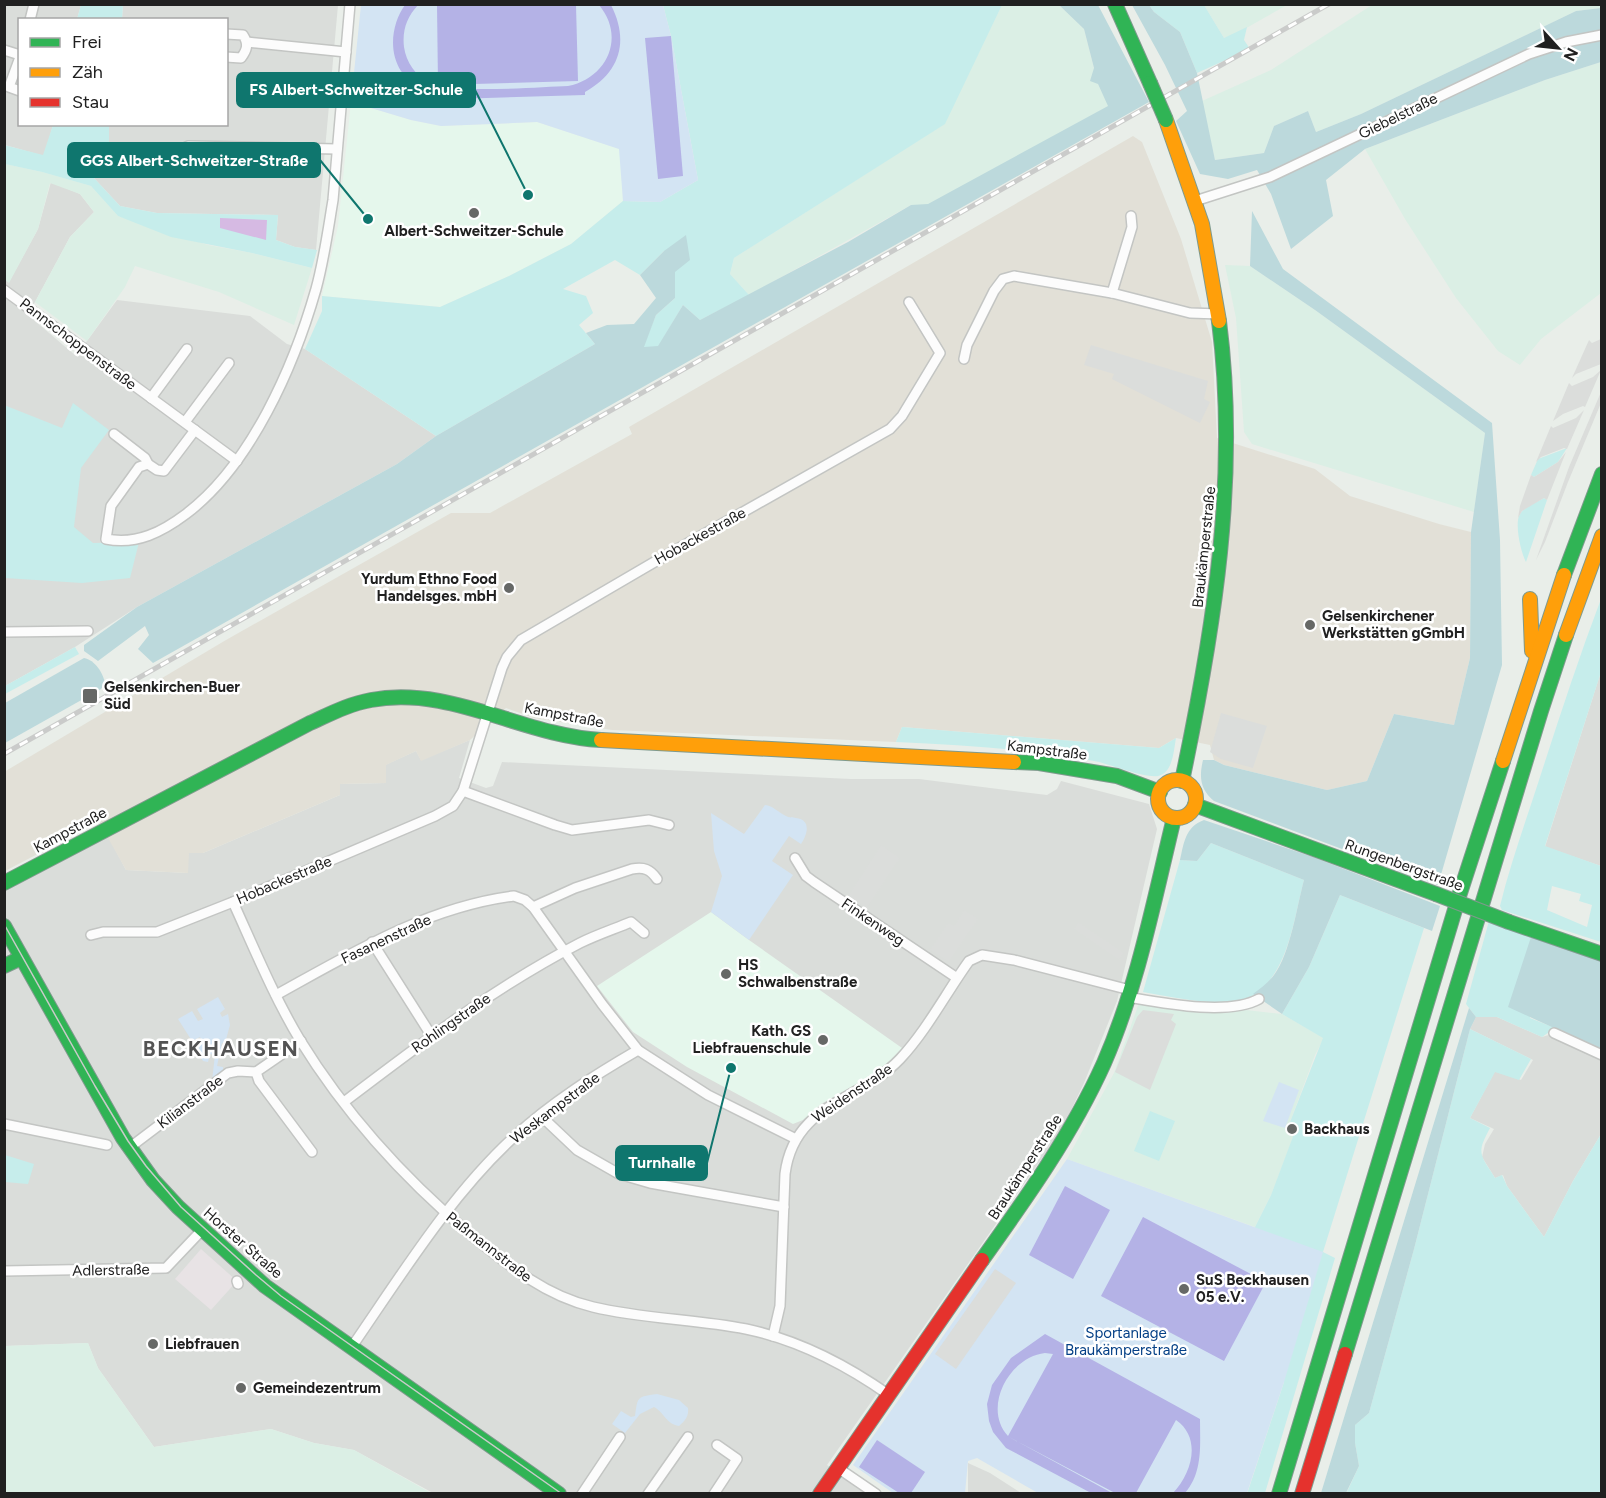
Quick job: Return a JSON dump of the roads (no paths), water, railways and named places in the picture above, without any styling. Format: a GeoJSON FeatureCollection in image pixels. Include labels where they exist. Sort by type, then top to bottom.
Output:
{"type":"FeatureCollection","features":[{"type":"Feature","properties":{"kind":"main road","name":"Braukämperstraße"},"geometry":{"type":"LineString","coordinates":[[1115,4],[1166,120],[1195,201],[1219,314],[1228,394],[1229,451],[1226,514],[1211,634],[1182,781]]}},
{"type":"Feature","properties":{"kind":"main road"},"geometry":{"type":"LineString","coordinates":[[1279,1494],[1457,902],[1557,591],[1602,474]]}},
{"type":"Feature","properties":{"kind":"main road"},"geometry":{"type":"LineString","coordinates":[[1302,1494],[1541,711],[1579,596],[1602,536]]}},
{"type":"Feature","properties":{"kind":"main road"},"geometry":{"type":"LineString","coordinates":[[1530,599],[1533,663]]}},
{"type":"Feature","properties":{"kind":"main road","name":"Kampstraße"},"geometry":{"type":"LineString","coordinates":[[4,882],[339,709],[380,698],[409,697],[436,701],[543,731],[589,739],[1039,763],[1117,776],[1160,792]]}},
{"type":"Feature","properties":{"kind":"main road"},"geometry":{"type":"LineString","coordinates":[[1171,781],[1182,781],[1193,789],[1196,797],[1195,805],[1192,811],[1185,816],[1174,818],[1162,811],[1159,805],[1160,792],[1171,781]]}},
{"type":"Feature","properties":{"kind":"main road","name":"Rungenbergstraße"},"geometry":{"type":"LineString","coordinates":[[1195,805],[1509,922],[1602,954]]}},
{"type":"Feature","properties":{"kind":"main road","name":"Braukämperstraße"},"geometry":{"type":"LineString","coordinates":[[820,1494],[1075,1122],[1104,1062],[1129,994],[1174,818]]}},
{"type":"Feature","properties":{"kind":"main road","name":"Horster Straße"},"geometry":{"type":"LineString","coordinates":[[4,926],[129,1148],[165,1194],[264,1286],[559,1494]]}},
{"type":"Feature","properties":{"kind":"main road"},"geometry":{"type":"LineString","coordinates":[[4,966],[21,958]]}},
{"type":"Feature","properties":{"kind":"street"},"geometry":{"type":"LineString","coordinates":[[148,464],[139,467],[111,506],[106,539],[132,541],[156,533],[206,498],[237,461],[273,399],[295,350],[315,291],[333,200],[350,4]]}},
{"type":"Feature","properties":{"kind":"street"},"geometry":{"type":"LineString","coordinates":[[228,34],[243,35],[247,42],[246,51],[241,58],[228,57]]}},
{"type":"Feature","properties":{"kind":"street","name":"Giebelstraße"},"geometry":{"type":"LineString","coordinates":[[1195,201],[1270,177],[1529,54],[1566,42],[1602,35]]}},
{"type":"Feature","properties":{"kind":"street"},"geometry":{"type":"LineString","coordinates":[[247,42],[346,52]]}},
{"type":"Feature","properties":{"kind":"street"},"geometry":{"type":"LineString","coordinates":[[18,62],[9,87],[18,90]]}},
{"type":"Feature","properties":{"kind":"street"},"geometry":{"type":"LineString","coordinates":[[237,147],[237,166],[195,168],[185,172],[129,170],[130,148],[182,149],[188,146],[337,149]]}},
{"type":"Feature","properties":{"kind":"street"},"geometry":{"type":"LineString","coordinates":[[1112,293],[1132,227],[1131,216]]}},
{"type":"Feature","properties":{"kind":"street"},"geometry":{"type":"LineString","coordinates":[[964,359],[967,345],[994,291],[1003,279],[1014,276],[1112,293],[1190,314],[1219,314]]}},
{"type":"Feature","properties":{"kind":"street","name":"Pannschoppenstraße"},"geometry":{"type":"LineString","coordinates":[[4,290],[237,461]]}},
{"type":"Feature","properties":{"kind":"street","name":"Hobackestraße"},"geometry":{"type":"LineString","coordinates":[[91,935],[103,932],[157,932],[233,902],[435,816],[453,806],[463,791],[502,668],[507,657],[521,640],[660,558],[890,429],[903,416],[940,353],[909,302]]}},
{"type":"Feature","properties":{"kind":"street","name":"Pannschoppenstraße"},"geometry":{"type":"LineString","coordinates":[[151,398],[187,349]]}},
{"type":"Feature","properties":{"kind":"street"},"geometry":{"type":"LineString","coordinates":[[184,422],[229,363]]}},
{"type":"Feature","properties":{"kind":"street"},"geometry":{"type":"LineString","coordinates":[[114,434],[145,458],[148,464],[157,470],[164,471],[195,430]]}},
{"type":"Feature","properties":{"kind":"street"},"geometry":{"type":"LineString","coordinates":[[4,632],[88,631]]}},
{"type":"Feature","properties":{"kind":"street"},"geometry":{"type":"LineString","coordinates":[[463,791],[572,830],[649,820],[669,825]]}},
{"type":"Feature","properties":{"kind":"street","name":"Finkenweg"},"geometry":{"type":"LineString","coordinates":[[795,858],[806,876],[814,882],[957,978]]}},
{"type":"Feature","properties":{"kind":"street"},"geometry":{"type":"LineString","coordinates":[[657,879],[651,871],[641,868],[632,869],[575,888],[533,907],[564,953],[638,1050],[708,1095],[796,1139]]}},
{"type":"Feature","properties":{"kind":"street","name":"Fasanenstraße"},"geometry":{"type":"LineString","coordinates":[[276,995],[372,942],[445,912],[514,896],[525,900],[533,907]]}},
{"type":"Feature","properties":{"kind":"street","name":"Paßmannstraße"},"geometry":{"type":"LineString","coordinates":[[233,902],[276,995],[301,1041],[344,1102],[420,1190],[511,1267],[534,1283],[575,1302],[603,1309],[746,1329],[773,1336],[836,1361],[889,1395]]}},
{"type":"Feature","properties":{"kind":"street","name":"Rohlingstraße"},"geometry":{"type":"LineString","coordinates":[[344,1102],[431,1035],[551,958],[631,922],[644,933]]}},
{"type":"Feature","properties":{"kind":"street"},"geometry":{"type":"LineString","coordinates":[[372,942],[431,1035]]}},
{"type":"Feature","properties":{"kind":"street","name":"Weidenstraße"},"geometry":{"type":"LineString","coordinates":[[773,1336],[780,1306],[786,1165],[796,1139],[808,1123],[823,1110],[886,1072],[899,1060],[911,1047],[969,962],[982,956],[1034,964],[1129,994]]}},
{"type":"Feature","properties":{"kind":"street"},"geometry":{"type":"LineString","coordinates":[[1129,994],[1172,1005],[1230,1007],[1249,1005],[1259,999]]}},
{"type":"Feature","properties":{"kind":"street"},"geometry":{"type":"LineString","coordinates":[[1554,1033],[1602,1055]]}},
{"type":"Feature","properties":{"kind":"street"},"geometry":{"type":"LineString","coordinates":[[301,1041],[256,1072],[259,1081],[312,1152]]}},
{"type":"Feature","properties":{"kind":"street","name":"Weskampstraße"},"geometry":{"type":"LineString","coordinates":[[351,1348],[446,1214],[489,1161],[540,1115],[638,1050]]}},
{"type":"Feature","properties":{"kind":"street","name":"Kilianstraße"},"geometry":{"type":"LineString","coordinates":[[129,1148],[228,1073],[256,1072]]}},
{"type":"Feature","properties":{"kind":"street"},"geometry":{"type":"LineString","coordinates":[[540,1115],[577,1150],[619,1174],[650,1183],[784,1207]]}},
{"type":"Feature","properties":{"kind":"street"},"geometry":{"type":"LineString","coordinates":[[4,1124],[106,1145]]}},
{"type":"Feature","properties":{"kind":"street","name":"Adlerstraße"},"geometry":{"type":"LineString","coordinates":[[4,1271],[165,1268],[202,1230]]}},
{"type":"Feature","properties":{"kind":"street"},"geometry":{"type":"LineString","coordinates":[[582,1494],[620,1437]]}},
{"type":"Feature","properties":{"kind":"street"},"geometry":{"type":"LineString","coordinates":[[648,1494],[688,1437]]}},
{"type":"Feature","properties":{"kind":"street"},"geometry":{"type":"LineString","coordinates":[[714,1494],[737,1459],[717,1445]]}},
{"type":"Feature","properties":{"kind":"street"},"geometry":{"type":"LineString","coordinates":[[838,1468],[876,1494]]}},
{"type":"Feature","properties":{"kind":"tram line"},"geometry":{"type":"LineString","coordinates":[[4,924],[128,1141],[181,1207],[281,1296],[562,1494]]}},
{"type":"Feature","properties":{"kind":"railway"},"geometry":{"type":"LineString","coordinates":[[4,754],[1329,4]]}},
{"type":"Feature","properties":{"kind":"place","name":"FS Albert-Schweitzer-Schule"},"geometry":{"type":"Point","coordinates":[528,195]}},
{"type":"Feature","properties":{"kind":"place","name":"Albert-Schweitzer-Schule"},"geometry":{"type":"Point","coordinates":[474,213]}},
{"type":"Feature","properties":{"kind":"place","name":"GGS Albert-Schweitzer-Straße"},"geometry":{"type":"Point","coordinates":[368,219]}},
{"type":"Feature","properties":{"kind":"place","name":"Yurdum Ethno Food Handelsges. mbH"},"geometry":{"type":"Point","coordinates":[509,588]}},
{"type":"Feature","properties":{"kind":"place","name":"Gelsenkirchener Werkstätten gGmbH"},"geometry":{"type":"Point","coordinates":[1310,625]}},
{"type":"Feature","properties":{"kind":"place","name":"Gelsenkirchen-Buer Süd"},"geometry":{"type":"Point","coordinates":[90,696]}},
{"type":"Feature","properties":{"kind":"place","name":"HS Schwalbenstraße"},"geometry":{"type":"Point","coordinates":[726,974]}},
{"type":"Feature","properties":{"kind":"place","name":"Kath. GS Liebfrauenschule"},"geometry":{"type":"Point","coordinates":[823,1040]}},
{"type":"Feature","properties":{"kind":"place","name":"Turnhalle"},"geometry":{"type":"Point","coordinates":[731,1068]}},
{"type":"Feature","properties":{"kind":"place","name":"Backhaus"},"geometry":{"type":"Point","coordinates":[1292,1129]}},
{"type":"Feature","properties":{"kind":"place","name":"SuS Beckhausen 05 e.V."},"geometry":{"type":"Point","coordinates":[1184,1289]}},
{"type":"Feature","properties":{"kind":"place","name":"Liebfrauen"},"geometry":{"type":"Point","coordinates":[153,1344]}},
{"type":"Feature","properties":{"kind":"place","name":"Gemeindezentrum"},"geometry":{"type":"Point","coordinates":[241,1388]}},
{"type":"Feature","properties":{"kind":"district","name":"BECKHAUSEN"},"geometry":{"type":"Point","coordinates":[221,1049]}},
{"type":"Feature","properties":{"kind":"park label","name":"Sportanlage Braukämperstraße"},"geometry":{"type":"Point","coordinates":[1126,1342]}}]}
